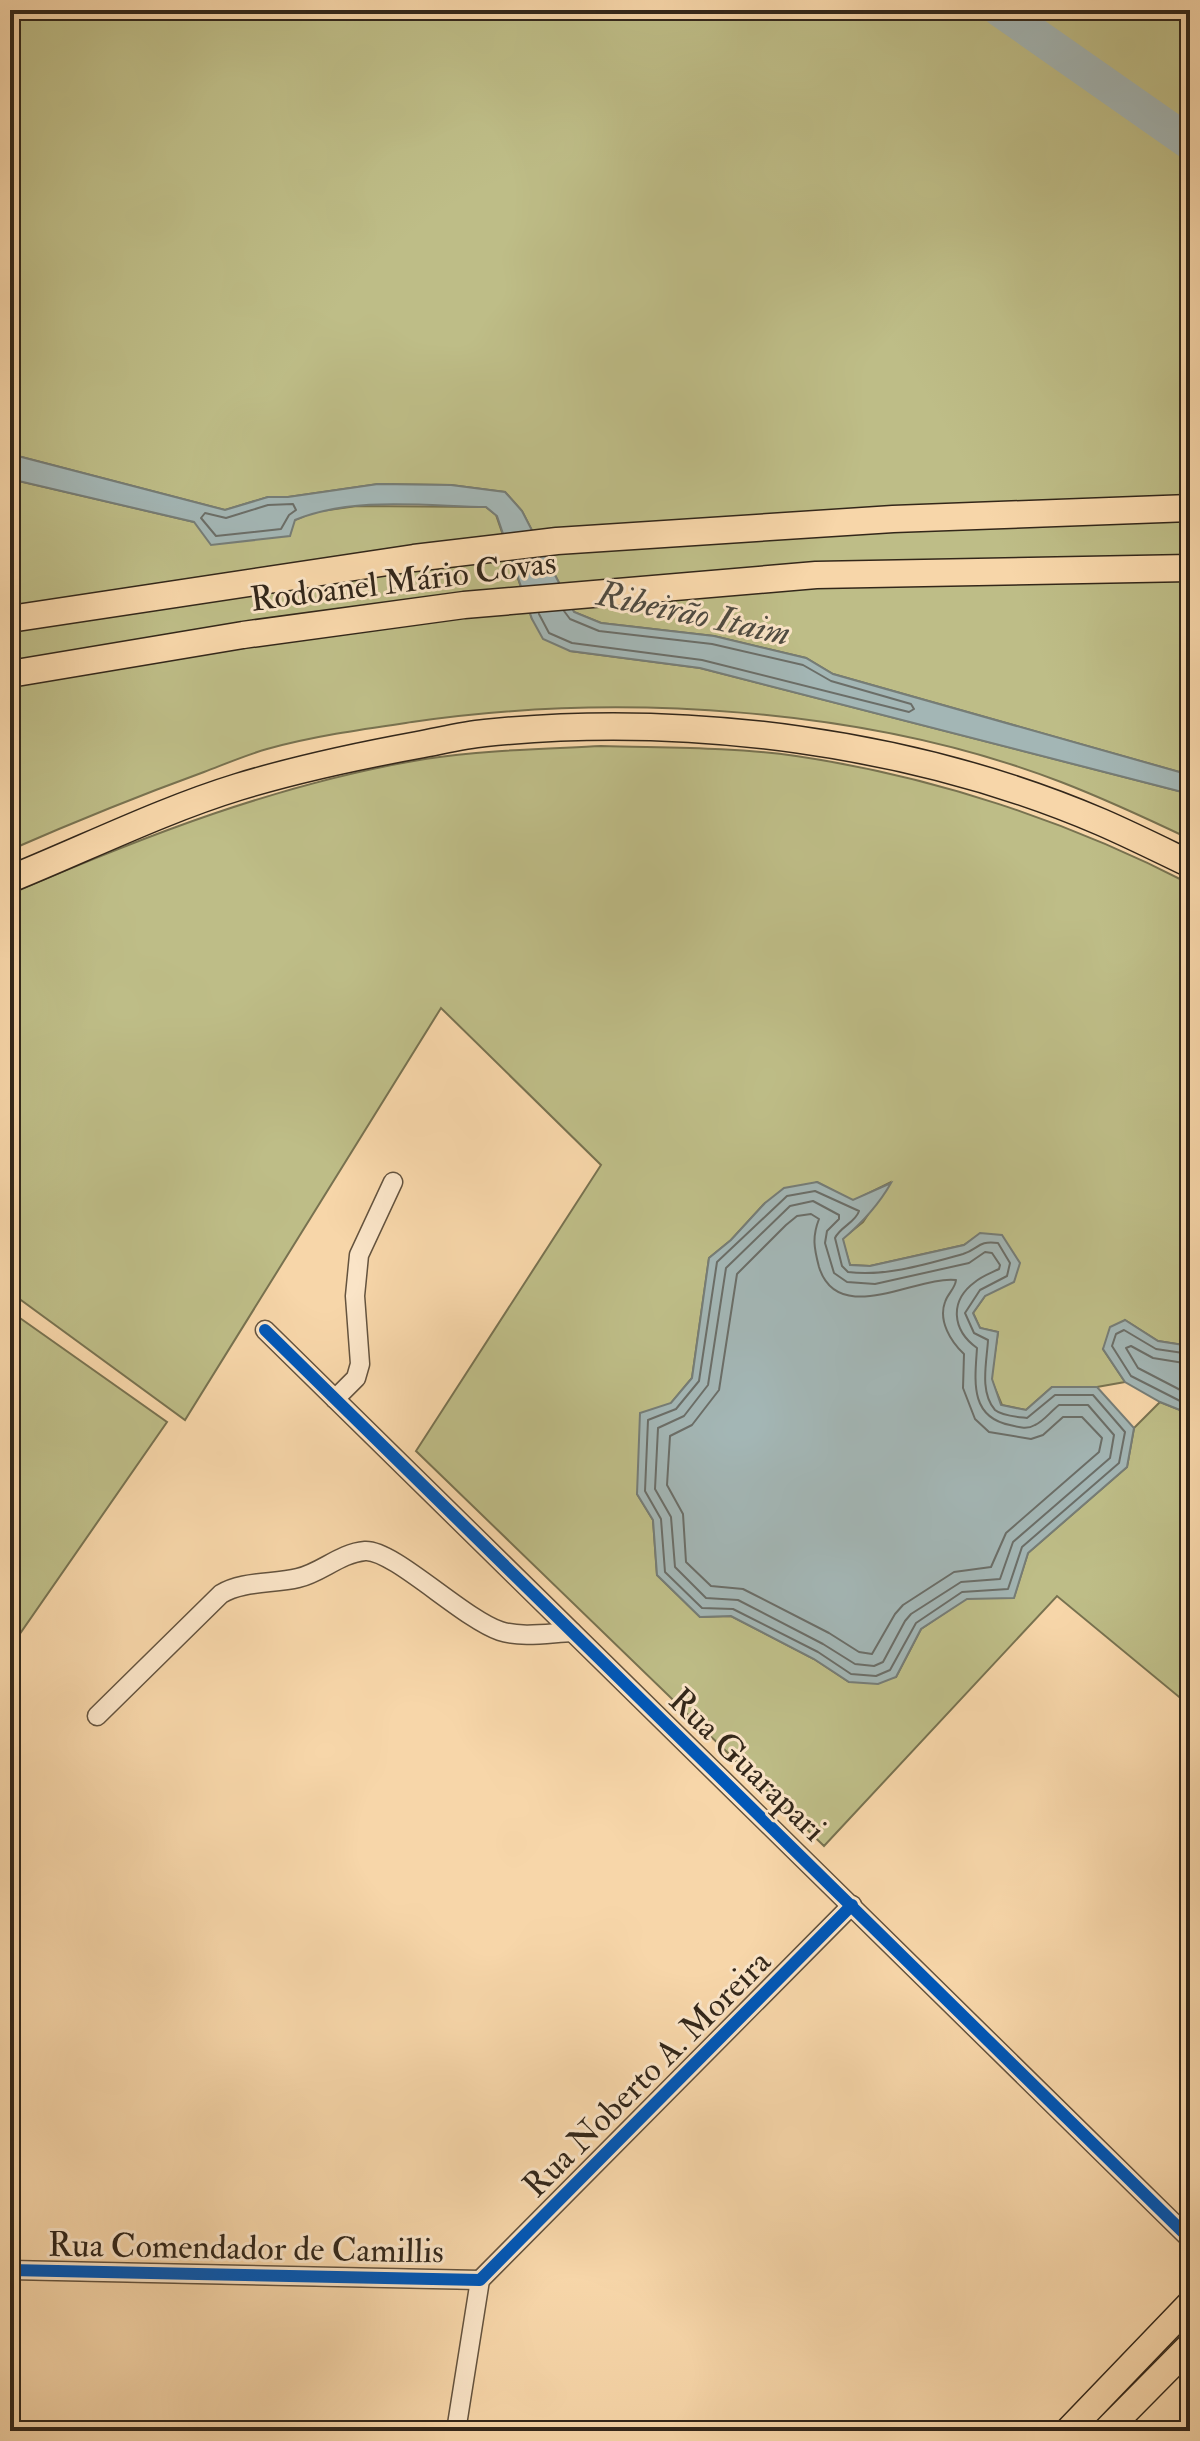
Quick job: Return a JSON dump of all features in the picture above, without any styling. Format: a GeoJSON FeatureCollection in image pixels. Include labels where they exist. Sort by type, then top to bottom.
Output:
{"type":"FeatureCollection","features":[{"type":"Feature","properties":{"kind":"highway","name":"Rodoanel Mário Covas"},"geometry":{"type":"LineString","coordinates":[[10,619],[400,560],[557,541],[893,519],[1190,508]]}},
{"type":"Feature","properties":{"kind":"highway","name":"Rodoanel Mário Covas"},"geometry":{"type":"LineString","coordinates":[[10,674],[243,635],[464,605],[816,575],[1190,568]]}},
{"type":"Feature","properties":{"kind":"highway"},"geometry":{"type":"LineString","coordinates":[[10,879],[238,787],[363,755],[482,733],[548,728],[685,729],[809,741],[865,751],[977,778],[1099,821],[1190,864]]}},
{"type":"Feature","properties":{"kind":"highway"},"geometry":{"type":"LineString","coordinates":[[1068,2431],[1190,2304]]}},
{"type":"Feature","properties":{"kind":"highway"},"geometry":{"type":"LineString","coordinates":[[1106,2431],[1190,2346]]}},
{"type":"Feature","properties":{"kind":"street"},"geometry":{"type":"LineString","coordinates":[[335,1399],[356,1378],[360,1364],[355,1296],[359,1255],[393,1182]]}},
{"type":"Feature","properties":{"kind":"street","name":"Rua Guarapari"},"geometry":{"type":"LineString","coordinates":[[265,1330],[1190,2239]]}},
{"type":"Feature","properties":{"kind":"street"},"geometry":{"type":"LineString","coordinates":[[97,1716],[183,1629],[231,1587],[273,1584],[314,1575],[347,1555],[366,1551],[384,1555],[464,1614],[498,1630],[518,1635],[572,1632]]}},
{"type":"Feature","properties":{"kind":"street","name":"Rua Noberto A. Moreira"},"geometry":{"type":"LineString","coordinates":[[480,2280],[852,1905]]}},
{"type":"Feature","properties":{"kind":"street","name":"Rua Comendador de Camillis"},"geometry":{"type":"LineString","coordinates":[[10,2270],[480,2280]]}},
{"type":"Feature","properties":{"kind":"street"},"geometry":{"type":"LineString","coordinates":[[456,2431],[480,2280]]}},
{"type":"Feature","properties":{"kind":"shaded area"},"geometry":{"type":"Polygon","coordinates":[[[10,10],[1190,10],[1190,775],[833,674],[806,658],[714,636],[601,623],[574,612],[522,511],[505,492],[451,485],[378,484],[268,497],[225,510],[10,454],[10,10]]]}},
{"type":"Feature","properties":{"kind":"shaded area"},"geometry":{"type":"Polygon","coordinates":[[[10,479],[194,522],[295,520],[314,512],[357,506],[486,507],[496,515],[532,619],[570,651],[700,668],[1190,794],[1190,839],[1061,782],[986,757],[906,737],[824,722],[741,713],[656,708],[573,708],[412,722],[285,744],[155,790],[10,850],[10,479]]]}},
{"type":"Feature","properties":{"kind":"shaded area"},"geometry":{"type":"Polygon","coordinates":[[[601,746],[772,753],[898,776],[1048,821],[1190,884],[1190,1346],[1158,1341],[1125,1320],[1103,1349],[1125,1382],[1097,1387],[1052,1387],[1026,1410],[1002,1405],[991,1379],[998,1332],[980,1328],[973,1313],[985,1296],[980,1234],[964,1245],[870,1266],[850,1265],[842,1239],[863,1222],[889,1183],[853,1201],[817,1182],[765,1203],[731,1240],[709,1258],[692,1378],[671,1403],[637,1494],[653,1520],[657,1575],[700,1617],[731,1616],[814,1659],[849,1682],[896,1677],[921,1629],[967,1598],[1014,1597],[1028,1553],[1127,1467],[1134,1428],[1160,1402],[1190,1414],[1190,1706],[1057,1596],[824,1846],[416,1451],[601,1165],[441,1008],[185,1420],[10,1292],[10,894],[162,832],[318,782],[447,756],[601,746]]]}},
{"type":"Feature","properties":{"kind":"shaded area"},"geometry":{"type":"Polygon","coordinates":[[[10,1311],[167,1422],[10,1648],[10,1311]]]}},
{"type":"Feature","properties":{"kind":"water"},"geometry":{"type":"Polygon","coordinates":[[[10,454],[225,510],[268,497],[378,484],[451,485],[505,492],[522,511],[574,612],[601,623],[714,636],[806,658],[833,674],[1190,775],[1190,794],[700,668],[570,651],[543,639],[532,619],[497,516],[486,507],[389,504],[341,508],[295,520],[290,536],[211,545],[194,522],[10,479],[10,454]]]}},
{"type":"Feature","properties":{"kind":"water"},"geometry":{"type":"Polygon","coordinates":[[[817,1182],[853,1200],[891,1183],[870,1213],[843,1239],[850,1265],[870,1266],[964,1245],[980,1233],[1002,1235],[1020,1263],[1014,1282],[985,1296],[973,1313],[980,1328],[998,1332],[992,1379],[1001,1405],[1026,1410],[1052,1387],[1097,1387],[1134,1428],[1127,1467],[1028,1553],[1014,1598],[967,1599],[921,1629],[896,1677],[878,1684],[849,1682],[814,1659],[731,1616],[700,1617],[657,1575],[653,1520],[637,1494],[640,1413],[671,1403],[692,1378],[709,1258],[784,1188],[817,1182]]]}},
{"type":"Feature","properties":{"kind":"water"},"geometry":{"type":"Polygon","coordinates":[[[1125,1320],[1158,1341],[1190,1346],[1190,1414],[1160,1402],[1125,1382],[1103,1349],[1110,1327],[1125,1320]]]}},
{"type":"Feature","properties":{"kind":"waterway"},"geometry":{"type":"LineString","coordinates":[[1000,10],[1190,143]]}},
{"type":"Feature","properties":{"kind":"cycle path"},"geometry":{"type":"LineString","coordinates":[[265,1330],[1190,2239]]}},
{"type":"Feature","properties":{"kind":"cycle path"},"geometry":{"type":"LineString","coordinates":[[10,2270],[480,2280],[852,1905]]}},
{"type":"Feature","properties":{"kind":"water label","name":"Ribeirão Itaim"},"geometry":{"type":"Point","coordinates":[694,612]}}]}
